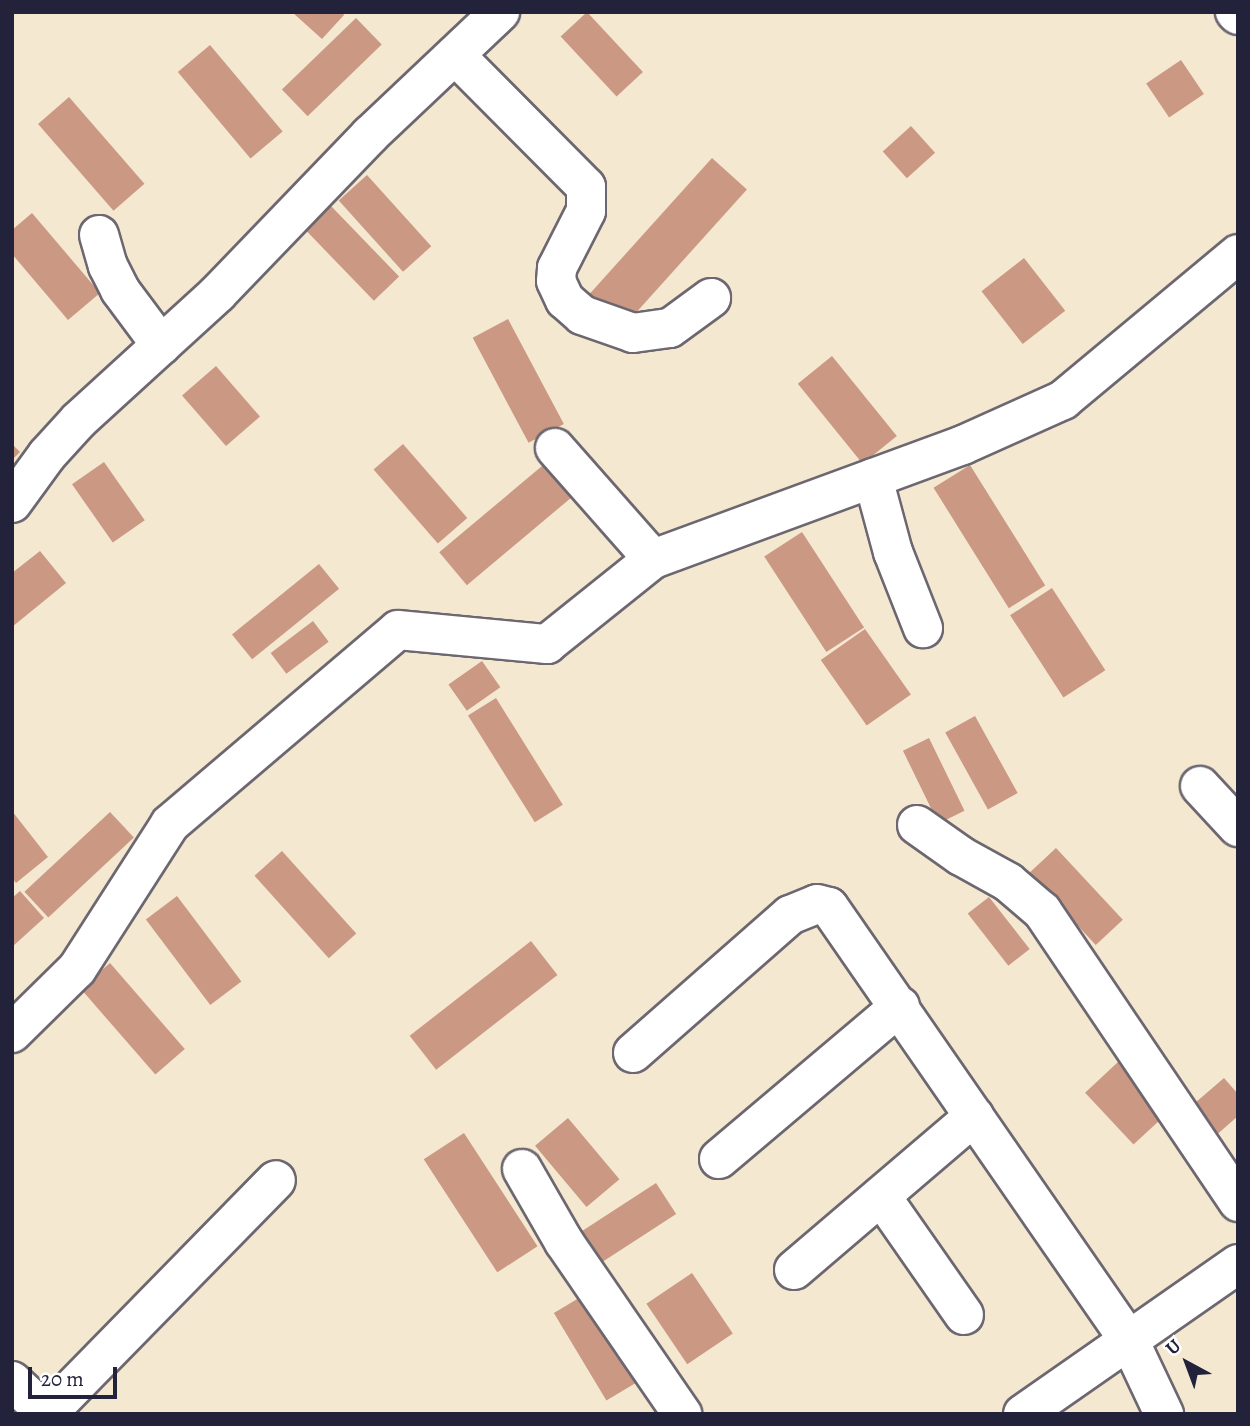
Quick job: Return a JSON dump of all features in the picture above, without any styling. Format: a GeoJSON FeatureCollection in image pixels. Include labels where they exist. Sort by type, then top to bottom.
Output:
{"type":"FeatureCollection","features":[{"type":"Feature","properties":{"kind":"street"},"geometry":{"type":"LineString","coordinates":[[12,503],[47,455],[79,420],[218,293],[370,135],[500,12]]}},
{"type":"Feature","properties":{"kind":"street"},"geometry":{"type":"LineString","coordinates":[[455,55],[586,187],[586,211],[557,268],[556,281],[565,300],[582,315],[633,333],[670,328],[711,298]]}},
{"type":"Feature","properties":{"kind":"street"},"geometry":{"type":"LineString","coordinates":[[99,235],[108,266],[120,290],[161,345]]}},
{"type":"Feature","properties":{"kind":"street"},"geometry":{"type":"LineString","coordinates":[[12,1033],[77,969],[170,824],[398,630],[547,644],[653,559],[963,446],[1063,400],[1238,254]]}},
{"type":"Feature","properties":{"kind":"street"},"geometry":{"type":"LineString","coordinates":[[555,448],[653,559]]}},
{"type":"Feature","properties":{"kind":"street"},"geometry":{"type":"LineString","coordinates":[[873,478],[893,552],[923,628]]}},
{"type":"Feature","properties":{"kind":"street"},"geometry":{"type":"LineString","coordinates":[[1200,786],[1238,827]]}},
{"type":"Feature","properties":{"kind":"street"},"geometry":{"type":"LineString","coordinates":[[916,825],[961,856],[1007,882],[1042,911],[1238,1202]]}},
{"type":"Feature","properties":{"kind":"street"},"geometry":{"type":"LineString","coordinates":[[633,1054],[790,915],[817,904],[829,907],[838,916],[1129,1342],[1164,1414]]}},
{"type":"Feature","properties":{"kind":"street"},"geometry":{"type":"LineString","coordinates":[[719,1159],[900,1006]]}},
{"type":"Feature","properties":{"kind":"street"},"geometry":{"type":"LineString","coordinates":[[794,1270],[974,1116]]}},
{"type":"Feature","properties":{"kind":"street"},"geometry":{"type":"LineString","coordinates":[[522,1169],[564,1242],[682,1414]]}},
{"type":"Feature","properties":{"kind":"street"},"geometry":{"type":"LineString","coordinates":[[12,1381],[47,1414],[276,1180]]}},
{"type":"Feature","properties":{"kind":"street"},"geometry":{"type":"LineString","coordinates":[[881,1196],[964,1315]]}},
{"type":"Feature","properties":{"kind":"street"},"geometry":{"type":"LineString","coordinates":[[1023,1414],[1238,1264]]}},
{"type":"Feature","properties":{"kind":"building"},"geometry":{"type":"Polygon","coordinates":[[[292,12],[342,12],[344,15],[322,39],[292,12]]]}},
{"type":"Feature","properties":{"kind":"building"},"geometry":{"type":"Polygon","coordinates":[[[587,12],[643,72],[617,97],[561,37],[587,12]]]}},
{"type":"Feature","properties":{"kind":"building"},"geometry":{"type":"Polygon","coordinates":[[[356,18],[382,45],[308,116],[282,90],[356,18]]]}},
{"type":"Feature","properties":{"kind":"building"},"geometry":{"type":"Polygon","coordinates":[[[210,45],[283,132],[250,159],[178,72],[210,45]]]}},
{"type":"Feature","properties":{"kind":"building"},"geometry":{"type":"Polygon","coordinates":[[[1181,60],[1204,94],[1169,117],[1146,83],[1181,60]]]}},
{"type":"Feature","properties":{"kind":"building"},"geometry":{"type":"Polygon","coordinates":[[[69,97],[144,184],[114,211],[38,124],[69,97]]]}},
{"type":"Feature","properties":{"kind":"building"},"geometry":{"type":"Polygon","coordinates":[[[911,126],[935,153],[907,178],[883,151],[911,126]]]}},
{"type":"Feature","properties":{"kind":"building"},"geometry":{"type":"Polygon","coordinates":[[[712,158],[747,189],[624,325],[590,294],[712,158]]]}},
{"type":"Feature","properties":{"kind":"building"},"geometry":{"type":"Polygon","coordinates":[[[367,175],[431,246],[403,272],[339,200],[367,175]]]}},
{"type":"Feature","properties":{"kind":"building"},"geometry":{"type":"Polygon","coordinates":[[[331,206],[399,276],[374,301],[306,230],[331,206]]]}},
{"type":"Feature","properties":{"kind":"building"},"geometry":{"type":"Polygon","coordinates":[[[32,213],[100,293],[68,320],[12,254],[12,230],[32,213]]]}},
{"type":"Feature","properties":{"kind":"building"},"geometry":{"type":"Polygon","coordinates":[[[1024,258],[1065,311],[1023,344],[981,291],[1024,258]]]}},
{"type":"Feature","properties":{"kind":"building"},"geometry":{"type":"Polygon","coordinates":[[[508,319],[564,424],[529,443],[473,338],[508,319]]]}},
{"type":"Feature","properties":{"kind":"building"},"geometry":{"type":"Polygon","coordinates":[[[832,356],[897,436],[863,464],[798,384],[832,356]]]}},
{"type":"Feature","properties":{"kind":"building"},"geometry":{"type":"Polygon","coordinates":[[[216,366],[260,417],[226,446],[182,396],[216,366]]]}},
{"type":"Feature","properties":{"kind":"building"},"geometry":{"type":"Polygon","coordinates":[[[12,444],[20,452],[12,460],[12,444]]]}},
{"type":"Feature","properties":{"kind":"building"},"geometry":{"type":"Polygon","coordinates":[[[403,444],[467,518],[438,544],[374,470],[403,444]]]}},
{"type":"Feature","properties":{"kind":"building"},"geometry":{"type":"Polygon","coordinates":[[[548,461],[576,494],[467,585],[439,552],[548,461]]]}},
{"type":"Feature","properties":{"kind":"building"},"geometry":{"type":"Polygon","coordinates":[[[104,462],[145,520],[113,543],[72,484],[104,462]]]}},
{"type":"Feature","properties":{"kind":"building"},"geometry":{"type":"Polygon","coordinates":[[[970,465],[1045,585],[1009,608],[934,488],[970,465]]]}},
{"type":"Feature","properties":{"kind":"building"},"geometry":{"type":"Polygon","coordinates":[[[802,532],[864,628],[826,652],[764,557],[802,532]]]}},
{"type":"Feature","properties":{"kind":"building"},"geometry":{"type":"Polygon","coordinates":[[[40,551],[66,583],[12,627],[12,573],[40,551]]]}},
{"type":"Feature","properties":{"kind":"building"},"geometry":{"type":"Polygon","coordinates":[[[319,564],[339,589],[252,659],[232,634],[319,564]]]}},
{"type":"Feature","properties":{"kind":"building"},"geometry":{"type":"Polygon","coordinates":[[[1052,588],[1105,670],[1063,697],[1010,615],[1052,588]]]}},
{"type":"Feature","properties":{"kind":"building"},"geometry":{"type":"Polygon","coordinates":[[[313,621],[329,642],[286,674],[271,653],[313,621]]]}},
{"type":"Feature","properties":{"kind":"building"},"geometry":{"type":"Polygon","coordinates":[[[865,629],[911,695],[867,726],[821,660],[865,629]]]}},
{"type":"Feature","properties":{"kind":"building"},"geometry":{"type":"Polygon","coordinates":[[[482,661],[500,687],[467,711],[448,685],[482,661]]]}},
{"type":"Feature","properties":{"kind":"building"},"geometry":{"type":"Polygon","coordinates":[[[496,698],[563,805],[535,822],[468,715],[496,698]]]}},
{"type":"Feature","properties":{"kind":"building"},"geometry":{"type":"Polygon","coordinates":[[[975,716],[1018,793],[988,809],[945,732],[975,716]]]}},
{"type":"Feature","properties":{"kind":"building"},"geometry":{"type":"Polygon","coordinates":[[[929,738],[965,811],[938,824],[903,751],[929,738]]]}},
{"type":"Feature","properties":{"kind":"building"},"geometry":{"type":"Polygon","coordinates":[[[12,811],[48,857],[16,883],[12,878],[12,811]]]}},
{"type":"Feature","properties":{"kind":"building"},"geometry":{"type":"Polygon","coordinates":[[[110,812],[134,838],[48,917],[24,892],[110,812]]]}},
{"type":"Feature","properties":{"kind":"building"},"geometry":{"type":"Polygon","coordinates":[[[1056,848],[1123,920],[1096,945],[1029,873],[1056,848]]]}},
{"type":"Feature","properties":{"kind":"building"},"geometry":{"type":"Polygon","coordinates":[[[282,851],[356,933],[329,958],[255,876],[282,851]]]}},
{"type":"Feature","properties":{"kind":"building"},"geometry":{"type":"Polygon","coordinates":[[[20,891],[44,918],[12,947],[12,898],[20,891]]]}},
{"type":"Feature","properties":{"kind":"building"},"geometry":{"type":"Polygon","coordinates":[[[177,896],[241,981],[210,1005],[146,919],[177,896]]]}},
{"type":"Feature","properties":{"kind":"building"},"geometry":{"type":"Polygon","coordinates":[[[989,897],[1030,949],[1008,966],[968,914],[989,897]]]}},
{"type":"Feature","properties":{"kind":"building"},"geometry":{"type":"Polygon","coordinates":[[[531,941],[557,975],[436,1070],[410,1036],[531,941]]]}},
{"type":"Feature","properties":{"kind":"building"},"geometry":{"type":"Polygon","coordinates":[[[110,963],[185,1049],[155,1075],[81,989],[110,963]]]}},
{"type":"Feature","properties":{"kind":"building"},"geometry":{"type":"Polygon","coordinates":[[[1118,1062],[1166,1114],[1134,1145],[1085,1093],[1118,1062]]]}},
{"type":"Feature","properties":{"kind":"building"},"geometry":{"type":"Polygon","coordinates":[[[1224,1078],[1238,1094],[1238,1116],[1213,1138],[1188,1109],[1224,1078]]]}},
{"type":"Feature","properties":{"kind":"building"},"geometry":{"type":"Polygon","coordinates":[[[568,1118],[619,1179],[586,1207],[535,1146],[568,1118]]]}},
{"type":"Feature","properties":{"kind":"building"},"geometry":{"type":"Polygon","coordinates":[[[464,1133],[538,1246],[497,1272],[424,1159],[464,1133]]]}},
{"type":"Feature","properties":{"kind":"building"},"geometry":{"type":"Polygon","coordinates":[[[656,1183],[676,1214],[596,1266],[576,1235],[656,1183]]]}},
{"type":"Feature","properties":{"kind":"building"},"geometry":{"type":"Polygon","coordinates":[[[692,1273],[733,1334],[687,1364],[646,1304],[692,1273]]]}},
{"type":"Feature","properties":{"kind":"building"},"geometry":{"type":"Polygon","coordinates":[[[589,1292],[642,1379],[606,1401],[554,1313],[589,1292]]]}}]}
